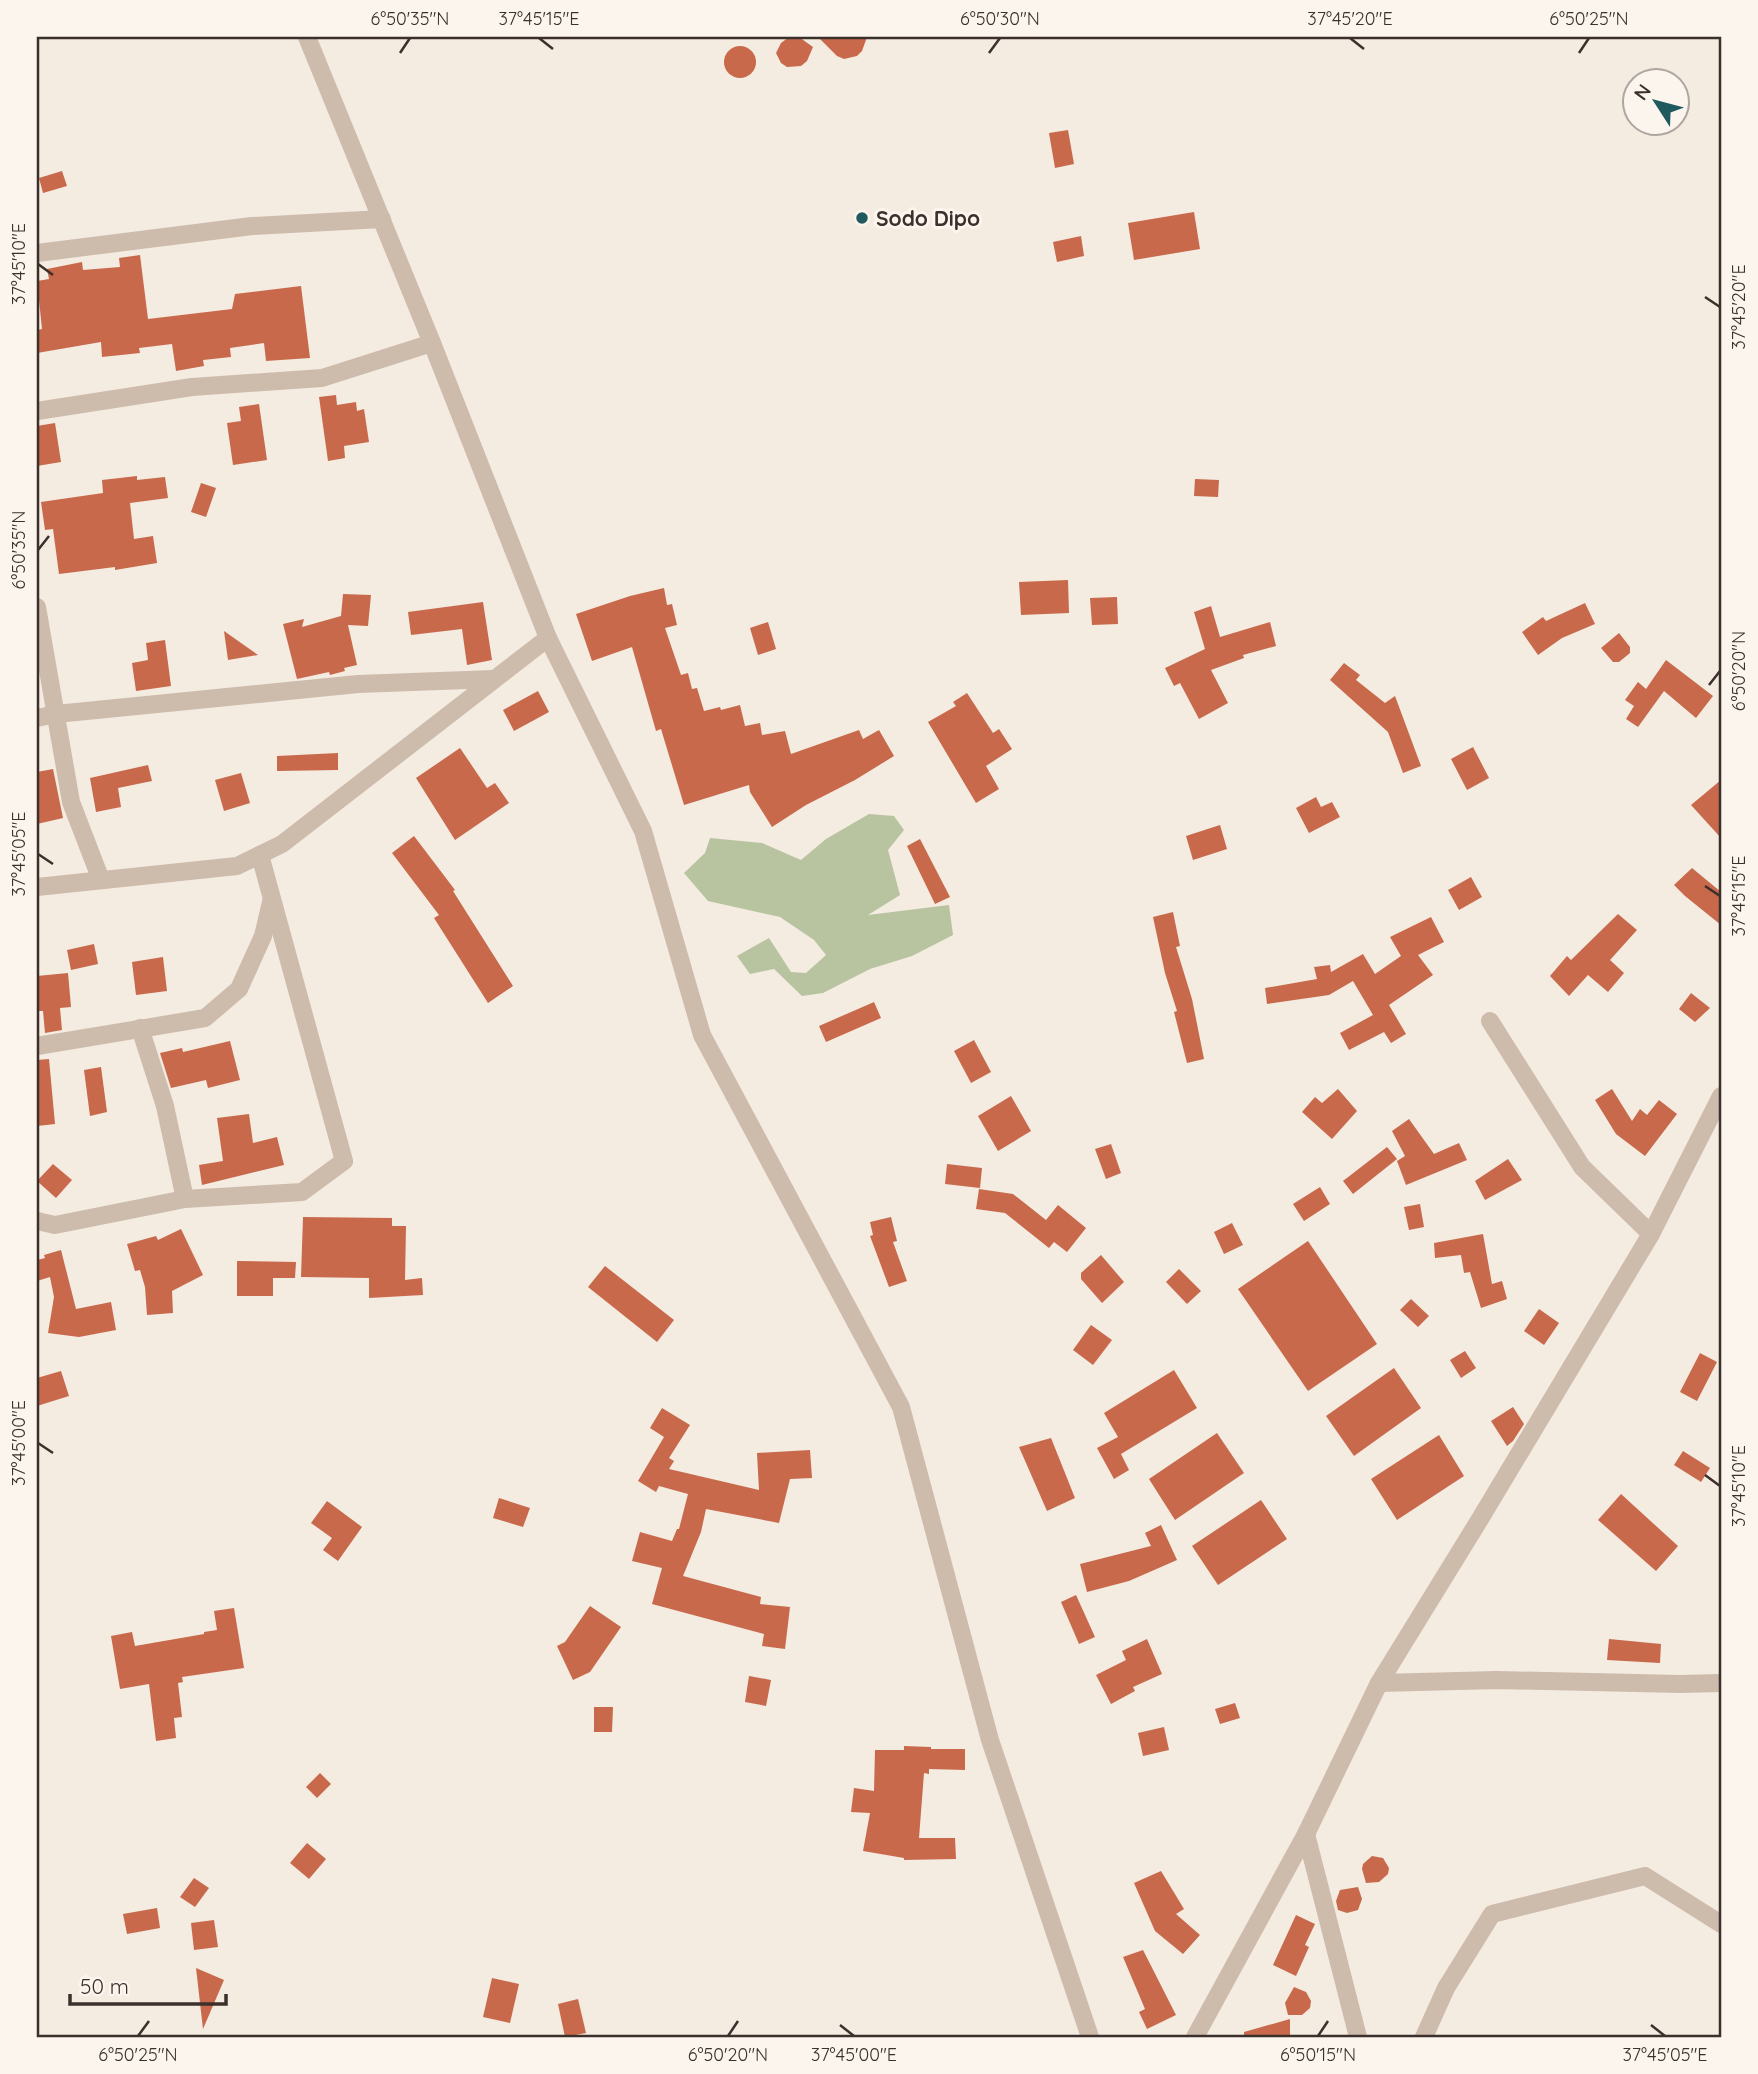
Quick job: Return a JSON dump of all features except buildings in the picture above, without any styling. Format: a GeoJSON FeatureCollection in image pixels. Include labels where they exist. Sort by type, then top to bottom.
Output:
{"type":"FeatureCollection","features":[{"type":"Feature","properties":{"kind":"street"},"geometry":{"type":"LineString","coordinates":[[307,37],[432,343],[548,638],[643,831],[702,1035],[901,1408],[990,1740],[1090,2037]]}},
{"type":"Feature","properties":{"kind":"street"},"geometry":{"type":"LineString","coordinates":[[37,253],[252,226],[382,219]]}},
{"type":"Feature","properties":{"kind":"street"},"geometry":{"type":"LineString","coordinates":[[37,411],[192,387],[322,378],[432,343]]}},
{"type":"Feature","properties":{"kind":"street"},"geometry":{"type":"LineString","coordinates":[[37,607],[71,802],[101,880]]}},
{"type":"Feature","properties":{"kind":"street"},"geometry":{"type":"LineString","coordinates":[[37,887],[237,866],[260,855],[282,844],[548,638]]}},
{"type":"Feature","properties":{"kind":"street"},"geometry":{"type":"LineString","coordinates":[[37,718],[358,684],[494,679]]}},
{"type":"Feature","properties":{"kind":"street"},"geometry":{"type":"LineString","coordinates":[[37,1221],[55,1225],[185,1199],[302,1192],[344,1161],[260,855]]}},
{"type":"Feature","properties":{"kind":"street"},"geometry":{"type":"LineString","coordinates":[[37,1045],[205,1018],[239,989],[263,936],[272,898]]}},
{"type":"Feature","properties":{"kind":"street"},"geometry":{"type":"LineString","coordinates":[[1490,1021],[1582,1167],[1651,1234]]}},
{"type":"Feature","properties":{"kind":"street"},"geometry":{"type":"LineString","coordinates":[[140,1028],[165,1106],[185,1199]]}},
{"type":"Feature","properties":{"kind":"street"},"geometry":{"type":"LineString","coordinates":[[1195,2037],[1306,1834],[1379,1683],[1651,1234],[1721,1096]]}},
{"type":"Feature","properties":{"kind":"street"},"geometry":{"type":"LineString","coordinates":[[1379,1683],[1497,1680],[1680,1685],[1721,1683]]}},
{"type":"Feature","properties":{"kind":"street"},"geometry":{"type":"LineString","coordinates":[[1306,1834],[1358,2037]]}},
{"type":"Feature","properties":{"kind":"street"},"geometry":{"type":"LineString","coordinates":[[1424,2037],[1446,1988],[1492,1914],[1645,1876],[1721,1924]]}},
{"type":"Feature","properties":{"kind":"green space"},"geometry":{"type":"Polygon","coordinates":[[[869,814],[894,816],[904,830],[888,850],[900,895],[868,915],[949,905],[953,935],[912,956],[870,969],[823,993],[802,996],[774,969],[750,974],[737,956],[769,938],[791,972],[806,973],[826,955],[814,940],[780,917],[708,901],[684,873],[705,853],[710,838],[762,843],[801,860],[826,839],[869,814]]]}},
{"type":"Feature","properties":{"kind":"place","name":"Sodo Dipo"},"geometry":{"type":"Point","coordinates":[862,218]}}]}
